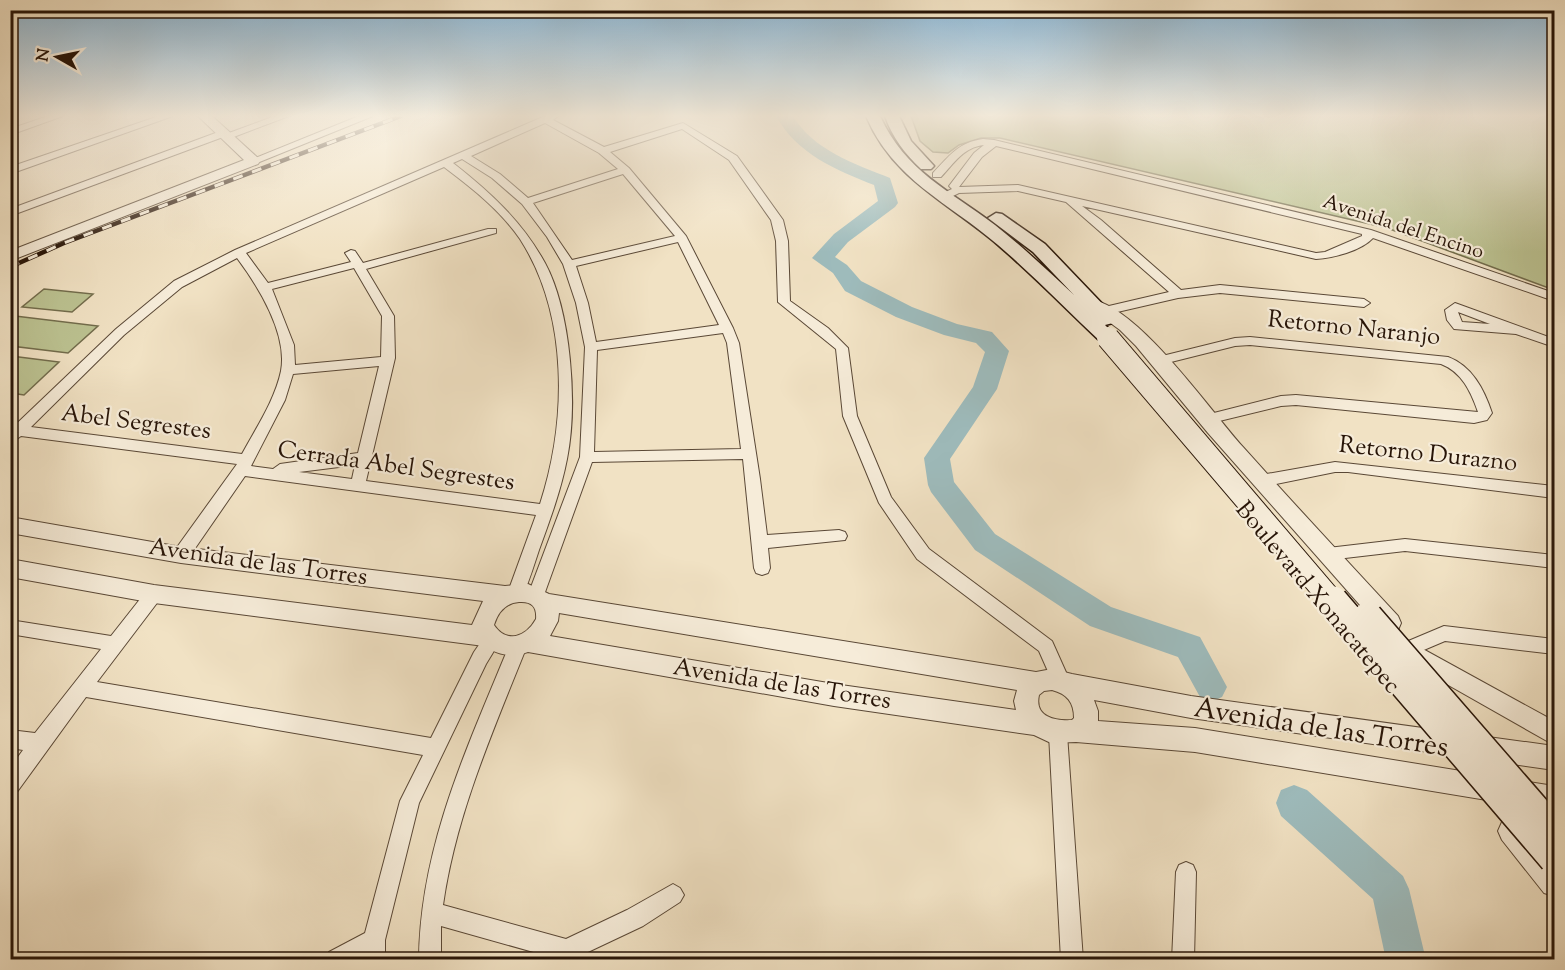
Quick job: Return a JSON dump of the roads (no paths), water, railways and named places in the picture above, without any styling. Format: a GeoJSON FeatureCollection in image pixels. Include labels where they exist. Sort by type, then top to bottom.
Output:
{"type":"FeatureCollection","features":[{"type":"Feature","properties":{"kind":"main road","name":"Boulevard Xonacatepec"},"geometry":{"type":"LineString","coordinates":[[905,161],[952,191]]}},
{"type":"Feature","properties":{"kind":"main road","name":"Boulevard Xonacatepec"},"geometry":{"type":"LineString","coordinates":[[921,161],[1003,240],[1095,310],[1545,860]]}},
{"type":"Feature","properties":{"kind":"main road","name":"Boulevard Xonacatepec"},"geometry":{"type":"LineString","coordinates":[[1115,337],[1554,831]]}},
{"type":"Feature","properties":{"kind":"street"},"geometry":{"type":"LineString","coordinates":[[10,171],[38,161]]}},
{"type":"Feature","properties":{"kind":"street"},"geometry":{"type":"LineString","coordinates":[[10,213],[153,161]]}},
{"type":"Feature","properties":{"kind":"street"},"geometry":{"type":"LineString","coordinates":[[10,257],[252,161]]}},
{"type":"Feature","properties":{"kind":"street"},"geometry":{"type":"LineString","coordinates":[[15,435],[120,332],[177,284],[239,252],[453,161]]}},
{"type":"Feature","properties":{"kind":"street"},"geometry":{"type":"LineString","coordinates":[[472,161],[496,176],[526,202],[552,236],[569,264],[582,303],[591,347],[587,457],[526,596]]}},
{"type":"Feature","properties":{"kind":"street"},"geometry":{"type":"LineString","coordinates":[[615,161],[625,170],[682,238],[733,343],[762,568]]}},
{"type":"Feature","properties":{"kind":"street"},"geometry":{"type":"LineString","coordinates":[[735,161],[777,220],[782,241],[782,296],[784,302],[824,331],[842,348],[850,416],[884,499],[923,554],[1046,646],[1066,682],[1082,696],[1087,709],[1085,722],[1067,732],[1044,730],[1028,713],[1025,701],[1027,690],[1035,682],[1049,678],[1066,682]]}},
{"type":"Feature","properties":{"kind":"street","name":"Avenida del Encino"},"geometry":{"type":"LineString","coordinates":[[937,175],[948,161]]}},
{"type":"Feature","properties":{"kind":"street"},"geometry":{"type":"LineString","coordinates":[[952,191],[973,161]]}},
{"type":"Feature","properties":{"kind":"street","name":"Avenida del Encino"},"geometry":{"type":"LineString","coordinates":[[1071,161],[1367,232],[1554,297]]}},
{"type":"Feature","properties":{"kind":"street"},"geometry":{"type":"LineString","coordinates":[[447,164],[477,185],[515,224],[527,240],[543,270],[556,302],[565,370],[563,433],[558,467],[544,510],[526,596]]}},
{"type":"Feature","properties":{"kind":"street"},"geometry":{"type":"LineString","coordinates":[[526,202],[625,170]]}},
{"type":"Feature","properties":{"kind":"street"},"geometry":{"type":"LineString","coordinates":[[952,191],[1018,189],[1316,256],[1327,255],[1364,241],[1368,237],[1367,232]]}},
{"type":"Feature","properties":{"kind":"street"},"geometry":{"type":"LineString","coordinates":[[1068,200],[1097,222],[1178,294]]}},
{"type":"Feature","properties":{"kind":"street"},"geometry":{"type":"LineString","coordinates":[[1097,222],[1118,210]]}},
{"type":"Feature","properties":{"kind":"street"},"geometry":{"type":"LineString","coordinates":[[265,287],[356,261],[492,231]]}},
{"type":"Feature","properties":{"kind":"street"},"geometry":{"type":"LineString","coordinates":[[569,264],[682,238]]}},
{"type":"Feature","properties":{"kind":"street"},"geometry":{"type":"LineString","coordinates":[[181,555],[243,465],[278,400],[288,370],[288,345],[265,287],[239,252]]}},
{"type":"Feature","properties":{"kind":"street"},"geometry":{"type":"LineString","coordinates":[[356,261],[388,316],[387,361],[358,484]]}},
{"type":"Feature","properties":{"kind":"street"},"geometry":{"type":"LineString","coordinates":[[1095,310],[1178,294],[1220,289],[1364,303]]}},
{"type":"Feature","properties":{"kind":"street"},"geometry":{"type":"LineString","coordinates":[[1455,307],[1451,310],[1453,320],[1458,326],[1515,330],[1554,343]]}},
{"type":"Feature","properties":{"kind":"street","name":"Boulevard Xonacatepec"},"geometry":{"type":"LineString","coordinates":[[1551,802],[1261,481],[1159,361],[1095,310],[1088,327],[1473,784],[1545,860],[1554,883]]}},
{"type":"Feature","properties":{"kind":"street"},"geometry":{"type":"LineString","coordinates":[[591,347],[727,328]]}},
{"type":"Feature","properties":{"kind":"street","name":"Retorno Naranjo"},"geometry":{"type":"LineString","coordinates":[[1159,361],[1235,342],[1250,341],[1443,360],[1454,363],[1466,373],[1485,413],[1482,417],[1474,418],[1296,400],[1281,401],[1207,419]]}},
{"type":"Feature","properties":{"kind":"street"},"geometry":{"type":"LineString","coordinates":[[288,370],[387,361]]}},
{"type":"Feature","properties":{"kind":"street","name":"Abel Segrestes"},"geometry":{"type":"LineString","coordinates":[[15,435],[243,465]]}},
{"type":"Feature","properties":{"kind":"street"},"geometry":{"type":"LineString","coordinates":[[1200,459],[1234,450]]}},
{"type":"Feature","properties":{"kind":"street"},"geometry":{"type":"LineString","coordinates":[[587,457],[749,454]]}},
{"type":"Feature","properties":{"kind":"street"},"geometry":{"type":"LineString","coordinates":[[259,472],[364,458]]}},
{"type":"Feature","properties":{"kind":"street","name":"Cerrada Abel Segrestes"},"geometry":{"type":"LineString","coordinates":[[243,465],[259,472],[544,510]]}},
{"type":"Feature","properties":{"kind":"street","name":"Retorno Durazno"},"geometry":{"type":"LineString","coordinates":[[1261,481],[1335,467],[1348,467],[1554,492]]}},
{"type":"Feature","properties":{"kind":"street","name":"Avenida de las Torres"},"geometry":{"type":"LineString","coordinates":[[10,525],[181,555],[526,596],[1035,682]]}},
{"type":"Feature","properties":{"kind":"street"},"geometry":{"type":"LineString","coordinates":[[759,542],[839,536]]}},
{"type":"Feature","properties":{"kind":"street"},"geometry":{"type":"LineString","coordinates":[[1328,554],[1405,545],[1554,562]]}},
{"type":"Feature","properties":{"kind":"street","name":"Avenida de las Torres"},"geometry":{"type":"LineString","coordinates":[[10,568],[154,594],[489,639]]}},
{"type":"Feature","properties":{"kind":"street"},"geometry":{"type":"LineString","coordinates":[[10,785],[39,743],[154,594]]}},
{"type":"Feature","properties":{"kind":"street"},"geometry":{"type":"LineString","coordinates":[[526,596],[549,612],[547,623],[540,634],[523,644],[503,647],[489,639],[483,626],[485,614],[493,603],[526,596]]}},
{"type":"Feature","properties":{"kind":"street"},"geometry":{"type":"LineString","coordinates":[[10,627],[115,644]]}},
{"type":"Feature","properties":{"kind":"street"},"geometry":{"type":"LineString","coordinates":[[1554,647],[1444,633],[1416,652],[1554,734]]}},
{"type":"Feature","properties":{"kind":"street"},"geometry":{"type":"LineString","coordinates":[[337,960],[374,950],[411,801],[489,639]]}},
{"type":"Feature","properties":{"kind":"street"},"geometry":{"type":"LineString","coordinates":[[430,960],[431,913],[443,850],[459,794],[523,644]]}},
{"type":"Feature","properties":{"kind":"street","name":"Avenida de las Torres"},"geometry":{"type":"LineString","coordinates":[[523,644],[834,695],[1036,724]]}},
{"type":"Feature","properties":{"kind":"street"},"geometry":{"type":"LineString","coordinates":[[1397,692],[1420,704],[1437,704],[1444,693],[1438,677]]}},
{"type":"Feature","properties":{"kind":"street","name":"Avenida de las Torres"},"geometry":{"type":"LineString","coordinates":[[1066,682],[1191,707],[1554,758]]}},
{"type":"Feature","properties":{"kind":"street"},"geometry":{"type":"LineString","coordinates":[[82,688],[436,748]]}},
{"type":"Feature","properties":{"kind":"street"},"geometry":{"type":"LineString","coordinates":[[1191,707],[1195,740]]}},
{"type":"Feature","properties":{"kind":"street"},"geometry":{"type":"LineString","coordinates":[[1067,732],[1072,960]]}},
{"type":"Feature","properties":{"kind":"street","name":"Avenida de las Torres"},"geometry":{"type":"LineString","coordinates":[[1067,732],[1195,740],[1473,784],[1551,802]]}},
{"type":"Feature","properties":{"kind":"street"},"geometry":{"type":"LineString","coordinates":[[10,739],[39,743]]}},
{"type":"Feature","properties":{"kind":"street"},"geometry":{"type":"LineString","coordinates":[[1545,860],[1533,851],[1534,838],[1544,832],[1554,831]]}},
{"type":"Feature","properties":{"kind":"street"},"geometry":{"type":"LineString","coordinates":[[1184,960],[1186,872]]}},
{"type":"Feature","properties":{"kind":"street"},"geometry":{"type":"LineString","coordinates":[[431,913],[555,954],[635,918],[673,895]]}},
{"type":"Feature","properties":{"kind":"waterway"},"geometry":{"type":"LineString","coordinates":[[835,161],[883,182],[888,203],[841,238],[822,258],[840,269],[853,286],[904,312],[952,330],[984,337],[997,351],[985,389],[937,458],[941,485],[985,542],[1101,617],[1189,647],[1211,687]]}},
{"type":"Feature","properties":{"kind":"waterway"},"geometry":{"type":"LineString","coordinates":[[1294,803],[1390,889],[1406,960]]}},
{"type":"Feature","properties":{"kind":"railway"},"geometry":{"type":"LineString","coordinates":[[10,267],[64,243],[281,161]]}}]}
